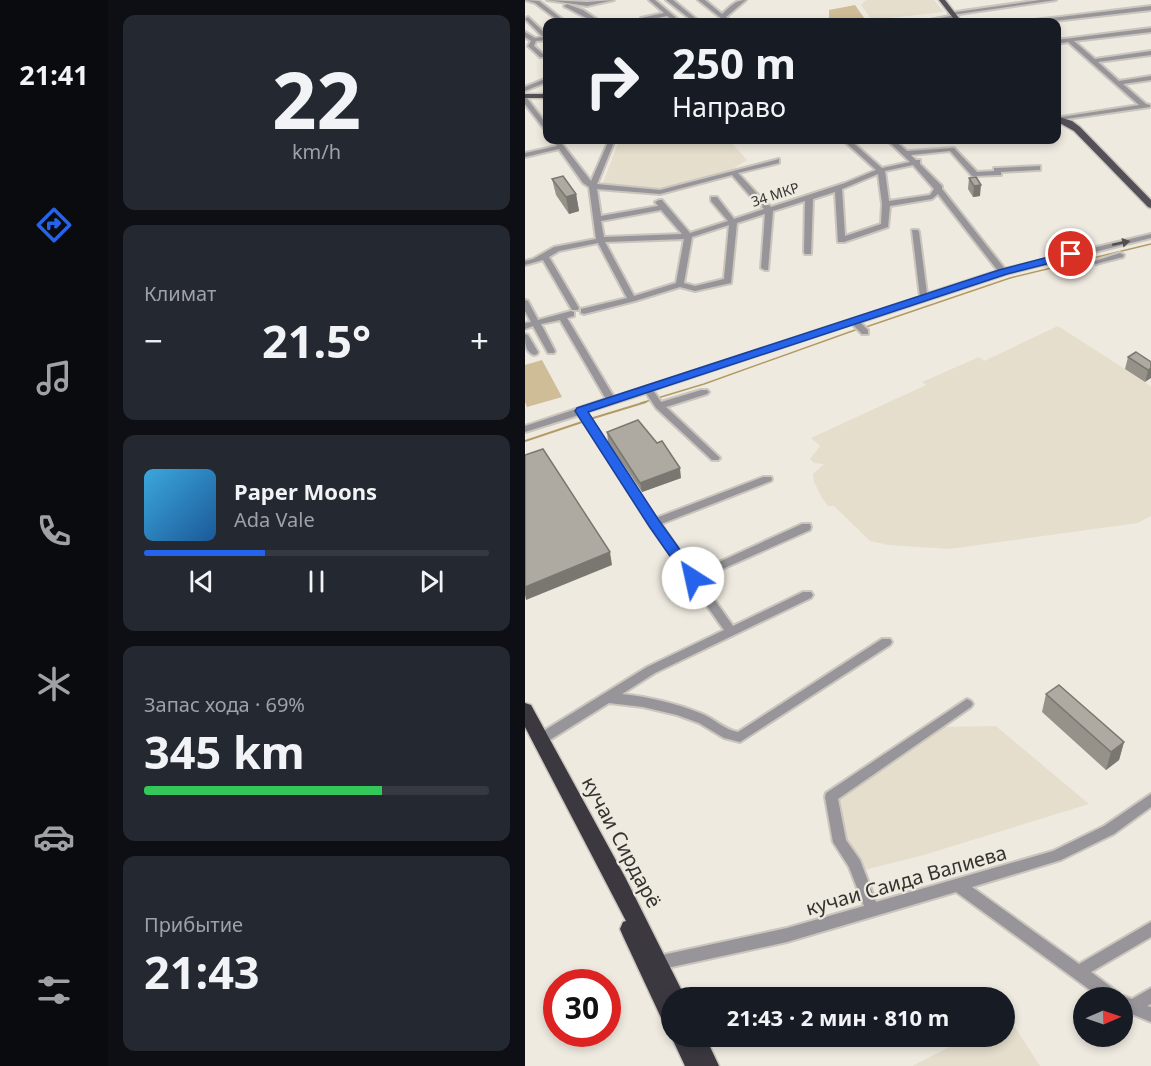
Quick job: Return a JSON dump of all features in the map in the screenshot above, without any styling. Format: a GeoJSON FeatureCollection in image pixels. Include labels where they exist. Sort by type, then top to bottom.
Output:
{"type":"FeatureCollection","features":[{"type":"Feature","properties":{"kind":"highway"},"geometry":{"type":"LineString","coordinates":[[525,710],[533,737],[615,899],[668,987]]}},
{"type":"Feature","properties":{"kind":"highway"},"geometry":{"type":"LineString","coordinates":[[653,964],[661,987]]}},
{"type":"Feature","properties":{"kind":"highway"},"geometry":{"type":"LineString","coordinates":[[687,1047],[696,1066]]}},
{"type":"Feature","properties":{"kind":"highway"},"geometry":{"type":"LineString","coordinates":[[699,1047],[708,1066]]}},
{"type":"Feature","properties":{"kind":"main road"},"geometry":{"type":"LineString","coordinates":[[942,0],[955,17]]}},
{"type":"Feature","properties":{"kind":"main road"},"geometry":{"type":"LineString","coordinates":[[526,87],[543,91]]}},
{"type":"Feature","properties":{"kind":"main road"},"geometry":{"type":"LineString","coordinates":[[525,97],[543,96]]}},
{"type":"Feature","properties":{"kind":"main road"},"geometry":{"type":"LineString","coordinates":[[1061,119],[1077,129],[1151,205]]}},
{"type":"Feature","properties":{"kind":"street"},"geometry":{"type":"LineString","coordinates":[[528,0],[537,2],[558,18]]}},
{"type":"Feature","properties":{"kind":"street"},"geometry":{"type":"LineString","coordinates":[[551,0],[599,18],[603,2]]}},
{"type":"Feature","properties":{"kind":"street"},"geometry":{"type":"LineString","coordinates":[[551,0],[579,3],[611,0]]}},
{"type":"Feature","properties":{"kind":"street"},"geometry":{"type":"LineString","coordinates":[[652,0],[673,18]]}},
{"type":"Feature","properties":{"kind":"street"},"geometry":{"type":"LineString","coordinates":[[669,0],[692,18]]}},
{"type":"Feature","properties":{"kind":"street"},"geometry":{"type":"LineString","coordinates":[[701,0],[722,17],[743,0]]}},
{"type":"Feature","properties":{"kind":"street"},"geometry":{"type":"LineString","coordinates":[[955,17],[1053,0]]}},
{"type":"Feature","properties":{"kind":"street"},"geometry":{"type":"LineString","coordinates":[[1061,19],[1151,8]]}},
{"type":"Feature","properties":{"kind":"street"},"geometry":{"type":"LineString","coordinates":[[650,18],[684,12]]}},
{"type":"Feature","properties":{"kind":"street"},"geometry":{"type":"LineString","coordinates":[[526,18],[543,34]]}},
{"type":"Feature","properties":{"kind":"street"},"geometry":{"type":"LineString","coordinates":[[1061,41],[1151,30]]}},
{"type":"Feature","properties":{"kind":"street"},"geometry":{"type":"LineString","coordinates":[[525,34],[530,44],[542,56]]}},
{"type":"Feature","properties":{"kind":"street"},"geometry":{"type":"LineString","coordinates":[[1069,40],[1148,106]]}},
{"type":"Feature","properties":{"kind":"street"},"geometry":{"type":"LineString","coordinates":[[1095,61],[1151,53]]}},
{"type":"Feature","properties":{"kind":"street"},"geometry":{"type":"LineString","coordinates":[[1119,82],[1151,78]]}},
{"type":"Feature","properties":{"kind":"street"},"geometry":{"type":"LineString","coordinates":[[526,87],[543,81]]}},
{"type":"Feature","properties":{"kind":"street"},"geometry":{"type":"LineString","coordinates":[[525,97],[543,123]]}},
{"type":"Feature","properties":{"kind":"street"},"geometry":{"type":"LineString","coordinates":[[1061,118],[1148,106]]}},
{"type":"Feature","properties":{"kind":"street"},"geometry":{"type":"LineString","coordinates":[[559,144],[586,181],[593,186]]}},
{"type":"Feature","properties":{"kind":"street"},"geometry":{"type":"LineString","coordinates":[[610,144],[593,186],[597,219],[600,240],[632,300]]}},
{"type":"Feature","properties":{"kind":"street"},"geometry":{"type":"LineString","coordinates":[[838,187],[841,240],[885,225],[886,204],[881,170],[851,144]]}},
{"type":"Feature","properties":{"kind":"street"},"geometry":{"type":"LineString","coordinates":[[895,144],[917,162],[939,188],[1003,272]]}},
{"type":"Feature","properties":{"kind":"street"},"geometry":{"type":"LineString","coordinates":[[525,155],[561,147]]}},
{"type":"Feature","properties":{"kind":"street"},"geometry":{"type":"LineString","coordinates":[[907,153],[952,149],[975,174],[980,175],[998,173],[997,170],[1037,168]]}},
{"type":"Feature","properties":{"kind":"street","name":"34 МКР"},"geometry":{"type":"LineString","coordinates":[[593,186],[651,192],[700,183],[776,161]]}},
{"type":"Feature","properties":{"kind":"street","name":"34 МКР"},"geometry":{"type":"LineString","coordinates":[[600,240],[688,236],[733,222],[765,206],[809,197],[881,170],[917,162]]}},
{"type":"Feature","properties":{"kind":"street"},"geometry":{"type":"LineString","coordinates":[[734,173],[765,206],[765,268]]}},
{"type":"Feature","properties":{"kind":"street"},"geometry":{"type":"LineString","coordinates":[[525,326],[632,300],[680,284],[695,289],[728,281],[733,222],[700,183]]}},
{"type":"Feature","properties":{"kind":"street"},"geometry":{"type":"LineString","coordinates":[[886,204],[932,196],[939,188]]}},
{"type":"Feature","properties":{"kind":"street"},"geometry":{"type":"LineString","coordinates":[[651,192],[688,236],[680,284]]}},
{"type":"Feature","properties":{"kind":"street"},"geometry":{"type":"LineString","coordinates":[[808,252],[809,197]]}},
{"type":"Feature","properties":{"kind":"street"},"geometry":{"type":"LineString","coordinates":[[597,219],[663,207]]}},
{"type":"Feature","properties":{"kind":"street"},"geometry":{"type":"LineString","coordinates":[[915,232],[924,299]]}},
{"type":"Feature","properties":{"kind":"street"},"geometry":{"type":"LineString","coordinates":[[1098,256],[1151,236]]}},
{"type":"Feature","properties":{"kind":"street"},"geometry":{"type":"LineString","coordinates":[[525,263],[535,261],[558,249],[600,240]]}},
{"type":"Feature","properties":{"kind":"street"},"geometry":{"type":"LineString","coordinates":[[544,255],[612,401]]}},
{"type":"Feature","properties":{"kind":"street"},"geometry":{"type":"LineString","coordinates":[[525,428],[1003,272],[1098,256],[1120,255]]}},
{"type":"Feature","properties":{"kind":"street"},"geometry":{"type":"LineString","coordinates":[[525,303],[551,351]]}},
{"type":"Feature","properties":{"kind":"street"},"geometry":{"type":"LineString","coordinates":[[855,321],[865,332]]}},
{"type":"Feature","properties":{"kind":"street"},"geometry":{"type":"LineString","coordinates":[[525,338],[534,352]]}},
{"type":"Feature","properties":{"kind":"street"},"geometry":{"type":"LineString","coordinates":[[648,389],[659,406],[715,458]]}},
{"type":"Feature","properties":{"kind":"street"},"geometry":{"type":"LineString","coordinates":[[659,406],[704,392]]}},
{"type":"Feature","properties":{"kind":"street"},"geometry":{"type":"LineString","coordinates":[[581,411],[654,523],[730,630]]}},
{"type":"Feature","properties":{"kind":"street"},"geometry":{"type":"LineString","coordinates":[[654,523],[767,479]]}},
{"type":"Feature","properties":{"kind":"street"},"geometry":{"type":"LineString","coordinates":[[693,578],[806,527]]}},
{"type":"Feature","properties":{"kind":"street"},"geometry":{"type":"LineString","coordinates":[[533,737],[609,698],[651,670],[730,630],[807,595]]}},
{"type":"Feature","properties":{"kind":"street"},"geometry":{"type":"LineString","coordinates":[[609,698],[640,700],[695,716],[711,722],[727,735],[740,737],[886,642]]}},
{"type":"Feature","properties":{"kind":"street"},"geometry":{"type":"LineString","coordinates":[[872,909],[855,864],[840,842],[831,797],[967,704]]}},
{"type":"Feature","properties":{"kind":"street","name":"кучаи Саида Валиева"},"geometry":{"type":"LineString","coordinates":[[653,964],[787,936],[1056,856],[1109,830],[1151,801]]}},
{"type":"Feature","properties":{"kind":"street"},"geometry":{"type":"LineString","coordinates":[[958,885],[1099,987]]}},
{"type":"Feature","properties":{"kind":"street"},"geometry":{"type":"LineString","coordinates":[[1078,972],[1151,929]]}},
{"type":"Feature","properties":{"kind":"street"},"geometry":{"type":"LineString","coordinates":[[1133,1002],[1151,995]]}},
{"type":"Feature","properties":{"kind":"street"},"geometry":{"type":"LineString","coordinates":[[1133,1006],[1151,1015]]}},
{"type":"Feature","properties":{"kind":"shaded area"},"geometry":{"type":"Polygon","coordinates":[[[866,0],[934,0],[944,12],[871,18],[861,5],[866,0]]]}},
{"type":"Feature","properties":{"kind":"shaded area"},"geometry":{"type":"Polygon","coordinates":[[[855,5],[864,18],[829,18],[829,10],[855,5]]]}},
{"type":"Feature","properties":{"kind":"shaded area"},"geometry":{"type":"Polygon","coordinates":[[[618,144],[733,144],[747,160],[731,170],[656,191],[602,186],[618,144]]]}},
{"type":"Feature","properties":{"kind":"shaded area"},"geometry":{"type":"Polygon","coordinates":[[[1058,326],[1125,369],[1134,364],[1151,377],[1145,382],[1151,387],[1151,516],[1138,523],[950,549],[888,545],[870,541],[834,506],[828,506],[814,482],[813,474],[824,464],[814,463],[810,459],[820,446],[811,438],[926,385],[922,382],[979,357],[984,361],[1058,326]]]}},
{"type":"Feature","properties":{"kind":"shaded area"},"geometry":{"type":"Polygon","coordinates":[[[542,360],[562,397],[527,407],[525,365],[542,360]]]}},
{"type":"Feature","properties":{"kind":"shaded area"},"geometry":{"type":"Polygon","coordinates":[[[996,726],[1089,804],[924,855],[856,872],[835,847],[826,795],[932,727],[996,726]]]}},
{"type":"Feature","properties":{"kind":"shaded area"},"geometry":{"type":"Polygon","coordinates":[[[1015,1027],[1040,1066],[912,1066],[949,1047],[1015,1047],[1015,1027]]]}},
{"type":"Feature","properties":{"kind":"building"},"geometry":{"type":"Polygon","coordinates":[[[563,176],[576,194],[566,197],[552,179],[563,176]]]}},
{"type":"Feature","properties":{"kind":"building"},"geometry":{"type":"Polygon","coordinates":[[[976,177],[981,185],[974,186],[969,178],[976,177]]]}},
{"type":"Feature","properties":{"kind":"building"},"geometry":{"type":"Polygon","coordinates":[[[1136,352],[1151,362],[1151,368],[1148,370],[1128,357],[1136,352]]]}},
{"type":"Feature","properties":{"kind":"building"},"geometry":{"type":"Polygon","coordinates":[[[638,420],[657,443],[662,441],[680,468],[640,483],[607,432],[638,420]]]}},
{"type":"Feature","properties":{"kind":"building"},"geometry":{"type":"Polygon","coordinates":[[[543,449],[610,552],[525,587],[525,455],[543,449]]]}},
{"type":"Feature","properties":{"kind":"building"},"geometry":{"type":"Polygon","coordinates":[[[1059,685],[1124,742],[1111,752],[1046,694],[1059,685]]]}},
{"type":"Feature","properties":{"kind":"waterway"},"geometry":{"type":"LineString","coordinates":[[863,328],[1010,278],[1151,244]]}},
{"type":"Feature","properties":{"kind":"waterway"},"geometry":{"type":"LineString","coordinates":[[641,403],[704,384],[858,329]]}},
{"type":"Feature","properties":{"kind":"waterway"},"geometry":{"type":"LineString","coordinates":[[590,419],[646,402]]}},
{"type":"Feature","properties":{"kind":"waterway"},"geometry":{"type":"LineString","coordinates":[[525,441],[585,421]]}},
{"type":"Feature","properties":{"kind":"route"},"geometry":{"type":"LineString","coordinates":[[693,578],[581,411],[1003,272],[1071,254]]}}]}
